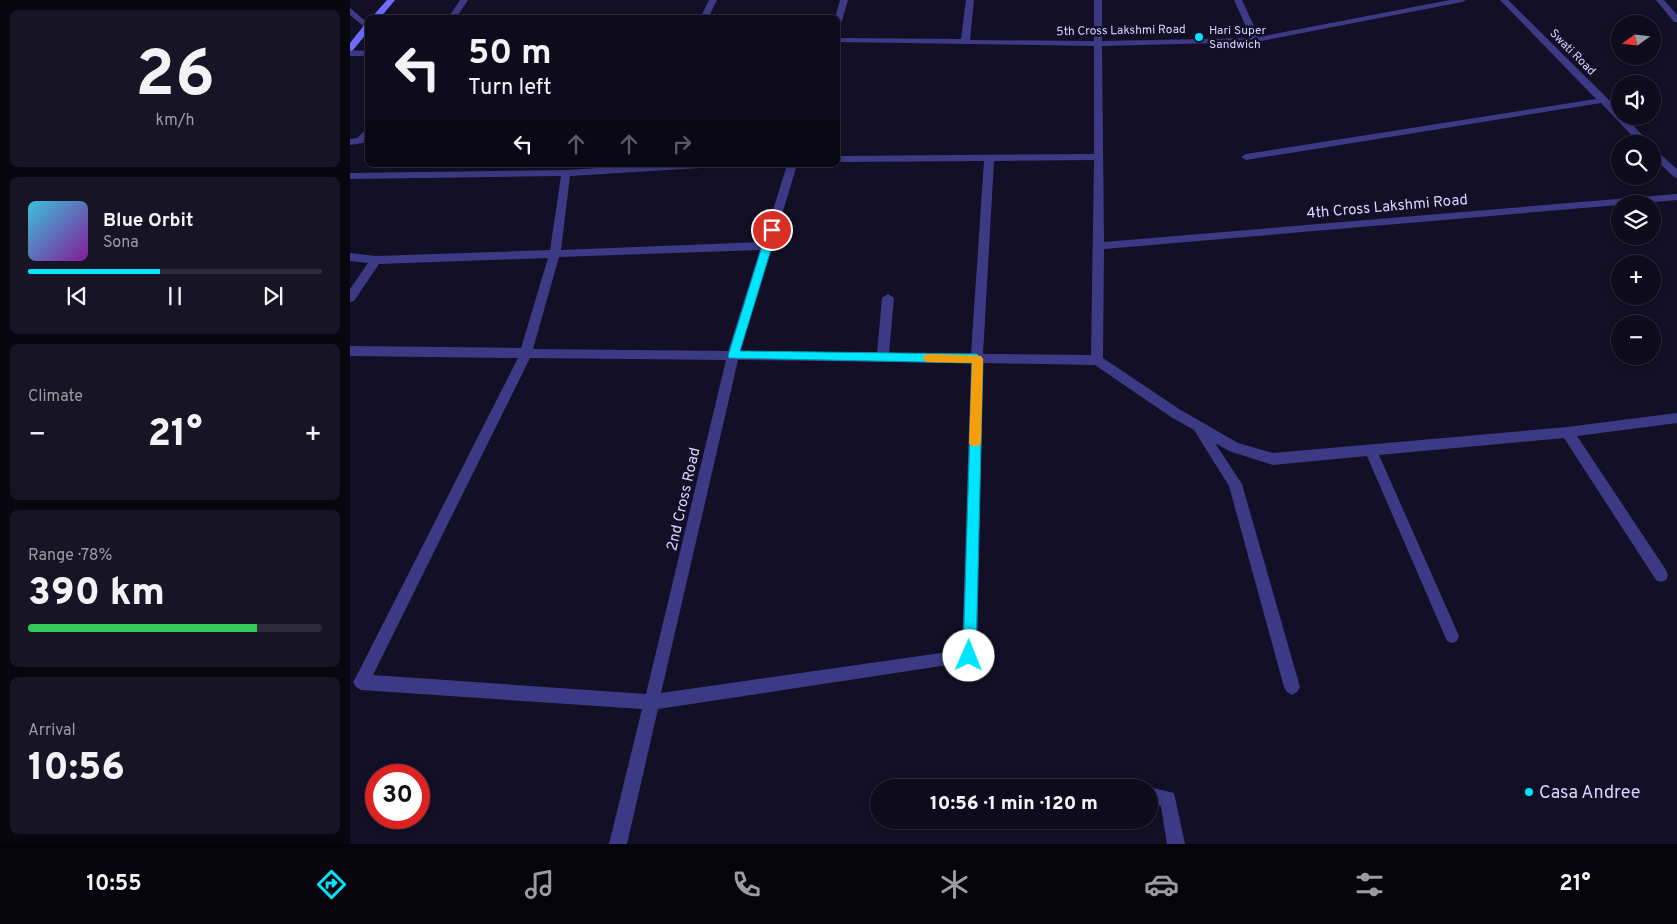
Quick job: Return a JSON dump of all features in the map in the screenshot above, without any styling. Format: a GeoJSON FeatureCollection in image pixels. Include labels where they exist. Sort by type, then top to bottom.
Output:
{"type":"FeatureCollection","features":[{"type":"Feature","properties":{"kind":"street"},"geometry":{"type":"LineString","coordinates":[[378,15],[391,0]]}},
{"type":"Feature","properties":{"kind":"street"},"geometry":{"type":"LineString","coordinates":[[454,15],[464,0]]}},
{"type":"Feature","properties":{"kind":"street"},"geometry":{"type":"LineString","coordinates":[[706,15],[713,0]]}},
{"type":"Feature","properties":{"kind":"street"},"geometry":{"type":"LineString","coordinates":[[840,15],[844,0]]}},
{"type":"Feature","properties":{"kind":"street"},"geometry":{"type":"LineString","coordinates":[[965,42],[970,0]]}},
{"type":"Feature","properties":{"kind":"street"},"geometry":{"type":"LineString","coordinates":[[1097,360],[1099,246],[1098,0]]}},
{"type":"Feature","properties":{"kind":"street"},"geometry":{"type":"LineString","coordinates":[[1238,0],[1256,40]]}},
{"type":"Feature","properties":{"kind":"street","name":"5th Cross Lakshmi Road"},"geometry":{"type":"LineString","coordinates":[[840,40],[1099,44],[1256,40],[1462,0]]}},
{"type":"Feature","properties":{"kind":"street","name":"Swati Road"},"geometry":{"type":"LineString","coordinates":[[1504,0],[1637,135]]}},
{"type":"Feature","properties":{"kind":"street"},"geometry":{"type":"LineString","coordinates":[[1660,0],[1677,20]]}},
{"type":"Feature","properties":{"kind":"street"},"geometry":{"type":"LineString","coordinates":[[350,10],[365,25]]}},
{"type":"Feature","properties":{"kind":"street"},"geometry":{"type":"LineString","coordinates":[[350,48],[365,29]]}},
{"type":"Feature","properties":{"kind":"street"},"geometry":{"type":"LineString","coordinates":[[350,53],[365,54]]}},
{"type":"Feature","properties":{"kind":"street"},"geometry":{"type":"LineString","coordinates":[[1246,157],[1604,100]]}},
{"type":"Feature","properties":{"kind":"street"},"geometry":{"type":"LineString","coordinates":[[350,142],[360,141],[365,135]]}},
{"type":"Feature","properties":{"kind":"street"},"geometry":{"type":"LineString","coordinates":[[840,159],[1099,157]]}},
{"type":"Feature","properties":{"kind":"street"},"geometry":{"type":"LineString","coordinates":[[566,173],[555,253],[526,353],[362,682],[651,702],[969,656],[977,359],[989,158]]}},
{"type":"Feature","properties":{"kind":"street"},"geometry":{"type":"LineString","coordinates":[[1661,159],[1677,175]]}},
{"type":"Feature","properties":{"kind":"street"},"geometry":{"type":"LineString","coordinates":[[350,176],[566,173],[667,167]]}},
{"type":"Feature","properties":{"kind":"street","name":"2nd Cross Road"},"geometry":{"type":"LineString","coordinates":[[618,844],[733,356],[791,167]]}},
{"type":"Feature","properties":{"kind":"street","name":"4th Cross Lakshmi Road"},"geometry":{"type":"LineString","coordinates":[[1099,246],[1677,197]]}},
{"type":"Feature","properties":{"kind":"street"},"geometry":{"type":"LineString","coordinates":[[350,257],[376,260],[767,246]]}},
{"type":"Feature","properties":{"kind":"street"},"geometry":{"type":"LineString","coordinates":[[350,298],[376,260]]}},
{"type":"Feature","properties":{"kind":"street"},"geometry":{"type":"LineString","coordinates":[[883,357],[888,298]]}},
{"type":"Feature","properties":{"kind":"street"},"geometry":{"type":"LineString","coordinates":[[350,351],[1097,360],[1146,394],[1234,447],[1273,459],[1567,432],[1677,418]]}},
{"type":"Feature","properties":{"kind":"street"},"geometry":{"type":"LineString","coordinates":[[1197,426],[1234,484],[1292,687]]}},
{"type":"Feature","properties":{"kind":"street"},"geometry":{"type":"LineString","coordinates":[[1567,432],[1661,575]]}},
{"type":"Feature","properties":{"kind":"street"},"geometry":{"type":"LineString","coordinates":[[1371,450],[1452,636]]}},
{"type":"Feature","properties":{"kind":"street"},"geometry":{"type":"LineString","coordinates":[[1158,797],[1168,799],[1176,844]]}},
{"type":"Feature","properties":{"kind":"slow traffic"},"geometry":{"type":"LineString","coordinates":[[927,358],[977,359],[975,443]]}},
{"type":"Feature","properties":{"kind":"place","name":"Hari Super Sandwich"},"geometry":{"type":"Point","coordinates":[1199,37]}},
{"type":"Feature","properties":{"kind":"place","name":"Casa Andree"},"geometry":{"type":"Point","coordinates":[1529,792]}},
{"type":"Feature","properties":{"kind":"route"},"geometry":{"type":"LineString","coordinates":[[772,230],[733,356],[977,359],[969,656]]}}]}
